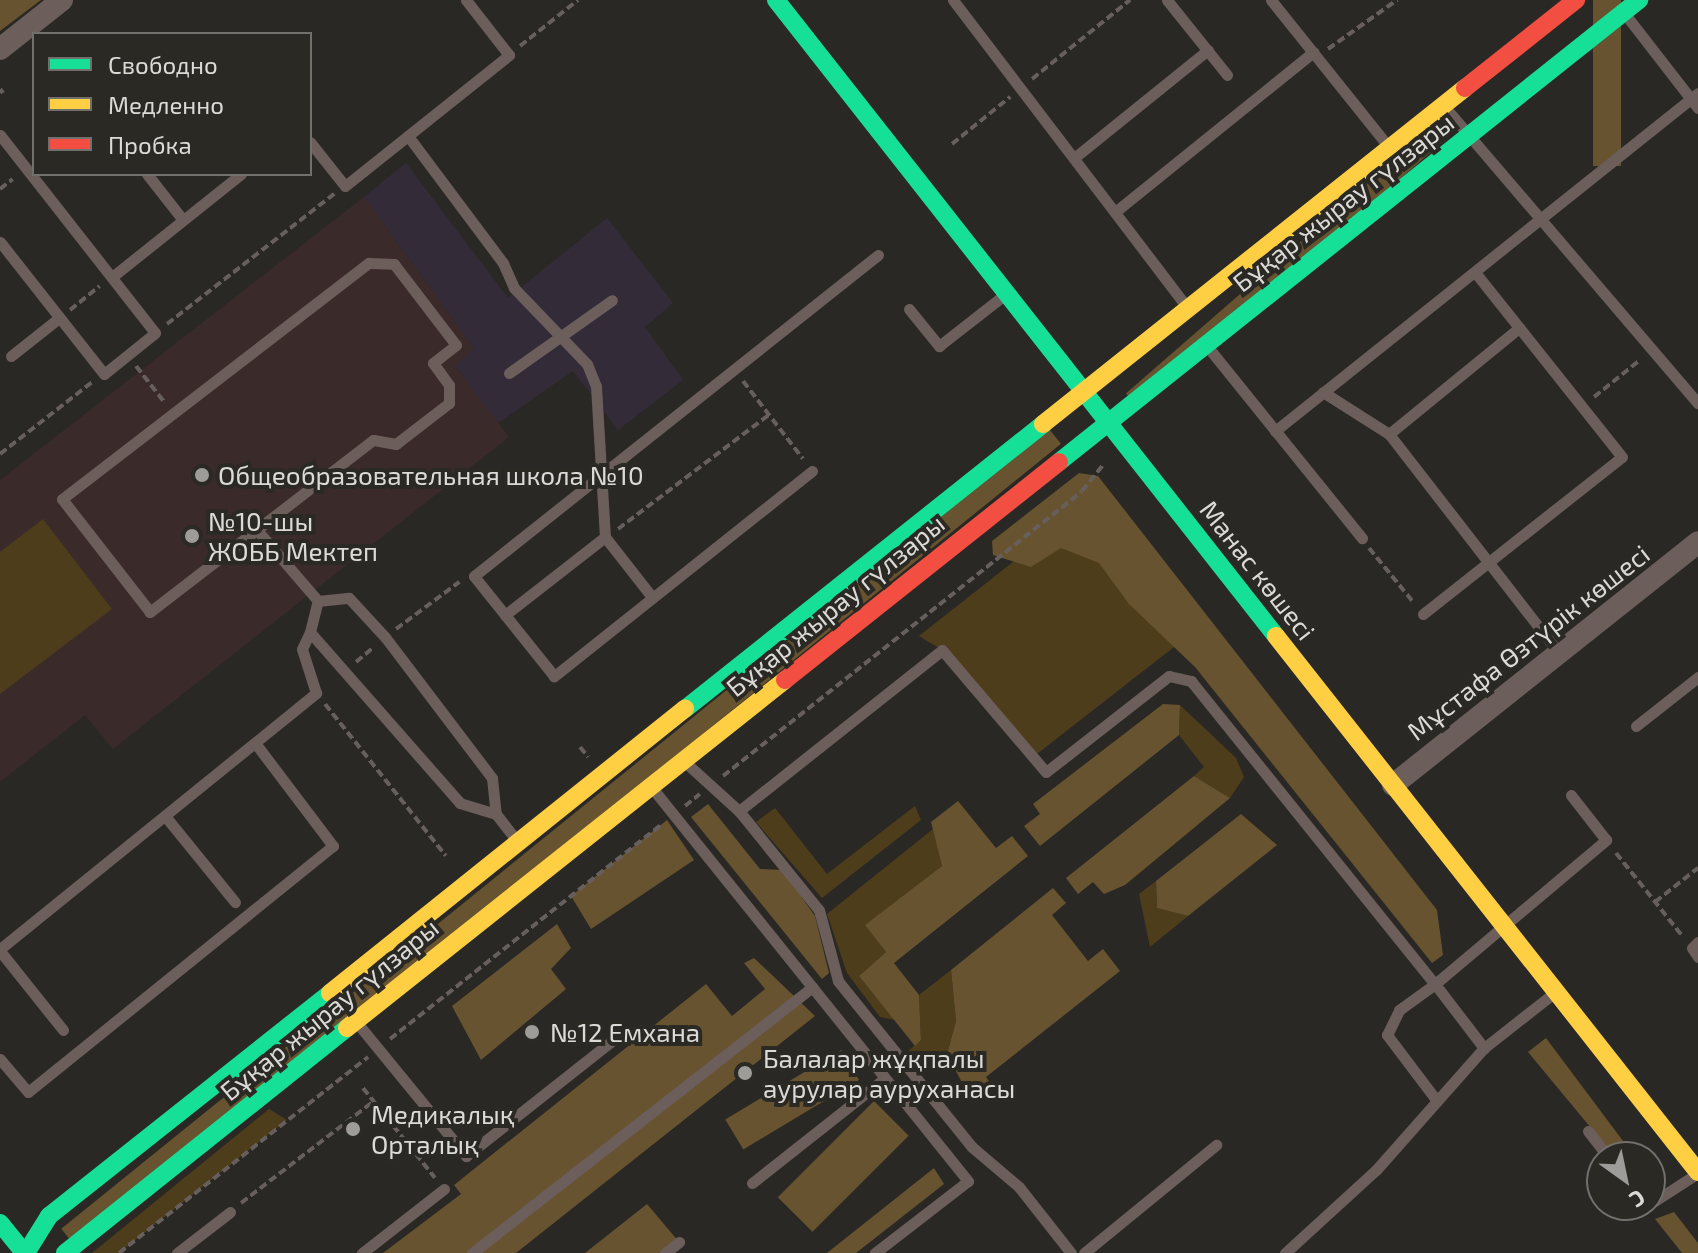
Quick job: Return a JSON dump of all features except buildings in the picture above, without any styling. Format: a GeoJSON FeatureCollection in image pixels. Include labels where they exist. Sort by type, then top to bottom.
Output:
{"type":"FeatureCollection","features":[{"type":"Feature","properties":{"kind":"street"},"geometry":{"type":"LineString","coordinates":[[0,49],[62,0]]}},
{"type":"Feature","properties":{"kind":"street","name":"Манас көшесі"},"geometry":{"type":"LineString","coordinates":[[776,0],[1698,1172]]}},
{"type":"Feature","properties":{"kind":"street","name":"Бұқар жырау гүлзары"},"geometry":{"type":"LineString","coordinates":[[25,1253],[49,1216],[519,843],[1082,389],[1576,0]]}},
{"type":"Feature","properties":{"kind":"street","name":"Бұқар жырау гүлзары"},"geometry":{"type":"LineString","coordinates":[[65,1253],[1107,420],[1639,0]]}},
{"type":"Feature","properties":{"kind":"street","name":"Мұстафа Өзтүрік көшесі"},"geometry":{"type":"LineString","coordinates":[[1393,785],[1698,542]]}},
{"type":"Feature","properties":{"kind":"street"},"geometry":{"type":"LineString","coordinates":[[0,1223],[25,1253]]}},
{"type":"Feature","properties":{"kind":"lane"},"geometry":{"type":"LineString","coordinates":[[312,145],[345,186],[509,55],[466,0]]}},
{"type":"Feature","properties":{"kind":"lane"},"geometry":{"type":"LineString","coordinates":[[973,0],[957,5],[1187,307]]}},
{"type":"Feature","properties":{"kind":"lane"},"geometry":{"type":"LineString","coordinates":[[1167,0],[1227,75]]}},
{"type":"Feature","properties":{"kind":"lane"},"geometry":{"type":"LineString","coordinates":[[1271,0],[1390,148]]}},
{"type":"Feature","properties":{"kind":"lane"},"geometry":{"type":"LineString","coordinates":[[1275,431],[1696,100],[1624,12]]}},
{"type":"Feature","properties":{"kind":"lane"},"geometry":{"type":"LineString","coordinates":[[1074,158],[1208,50]]}},
{"type":"Feature","properties":{"kind":"lane"},"geometry":{"type":"LineString","coordinates":[[1115,212],[1313,52]]}},
{"type":"Feature","properties":{"kind":"lane"},"geometry":{"type":"LineString","coordinates":[[1444,105],[1698,403]]}},
{"type":"Feature","properties":{"kind":"lane"},"geometry":{"type":"LineString","coordinates":[[0,135],[32,176]]}},
{"type":"Feature","properties":{"kind":"lane"},"geometry":{"type":"LineString","coordinates":[[408,136],[503,263],[514,288],[579,352],[596,386],[598,476],[605,537],[652,597]]}},
{"type":"Feature","properties":{"kind":"lane"},"geometry":{"type":"LineString","coordinates":[[0,242],[104,374],[155,333],[32,176]]}},
{"type":"Feature","properties":{"kind":"lane"},"geometry":{"type":"LineString","coordinates":[[149,176],[183,220]]}},
{"type":"Feature","properties":{"kind":"lane"},"geometry":{"type":"LineString","coordinates":[[112,277],[238,176]]}},
{"type":"Feature","properties":{"kind":"lane"},"geometry":{"type":"LineString","coordinates":[[812,471],[554,676],[474,576],[878,255]]}},
{"type":"Feature","properties":{"kind":"lane"},"geometry":{"type":"LineString","coordinates":[[369,263],[394,264],[456,345],[433,363],[449,385],[449,403],[396,444],[373,440],[150,612],[62,499],[173,414],[369,263]]}},
{"type":"Feature","properties":{"kind":"lane"},"geometry":{"type":"LineString","coordinates":[[1423,614],[1622,457],[1475,272]]}},
{"type":"Feature","properties":{"kind":"lane"},"geometry":{"type":"LineString","coordinates":[[909,309],[939,346],[1007,293]]}},
{"type":"Feature","properties":{"kind":"lane"},"geometry":{"type":"LineString","coordinates":[[509,373],[612,300]]}},
{"type":"Feature","properties":{"kind":"lane"},"geometry":{"type":"LineString","coordinates":[[11,356],[59,318]]}},
{"type":"Feature","properties":{"kind":"lane"},"geometry":{"type":"LineString","coordinates":[[1389,434],[1519,328]]}},
{"type":"Feature","properties":{"kind":"lane"},"geometry":{"type":"LineString","coordinates":[[1205,344],[1362,538]]}},
{"type":"Feature","properties":{"kind":"lane"},"geometry":{"type":"LineString","coordinates":[[1323,392],[1389,434],[1559,653]]}},
{"type":"Feature","properties":{"kind":"lane"},"geometry":{"type":"LineString","coordinates":[[257,530],[318,601]]}},
{"type":"Feature","properties":{"kind":"lane"},"geometry":{"type":"LineString","coordinates":[[505,615],[605,537]]}},
{"type":"Feature","properties":{"kind":"lane"},"geometry":{"type":"LineString","coordinates":[[318,601],[349,598],[385,637],[492,778],[496,814],[519,843]]}},
{"type":"Feature","properties":{"kind":"lane"},"geometry":{"type":"LineString","coordinates":[[63,1030],[0,950],[316,693],[302,649],[318,601]]}},
{"type":"Feature","properties":{"kind":"lane"},"geometry":{"type":"LineString","coordinates":[[310,632],[460,803],[496,814]]}},
{"type":"Feature","properties":{"kind":"lane"},"geometry":{"type":"LineString","coordinates":[[739,811],[942,650],[1046,772],[1169,676],[1191,681],[1484,1048]]}},
{"type":"Feature","properties":{"kind":"lane"},"geometry":{"type":"LineString","coordinates":[[1636,726],[1698,677]]}},
{"type":"Feature","properties":{"kind":"lane"},"geometry":{"type":"LineString","coordinates":[[0,1059],[28,1092],[333,846],[255,743]]}},
{"type":"Feature","properties":{"kind":"lane"},"geometry":{"type":"LineString","coordinates":[[683,760],[739,811],[819,910],[838,981],[972,1147],[1019,1187],[1071,1253]]}},
{"type":"Feature","properties":{"kind":"lane"},"geometry":{"type":"LineString","coordinates":[[650,786],[968,1181],[875,1253]]}},
{"type":"Feature","properties":{"kind":"lane"},"geometry":{"type":"LineString","coordinates":[[1437,1101],[1387,1025],[1502,923],[1606,840],[1571,795]]}},
{"type":"Feature","properties":{"kind":"lane"},"geometry":{"type":"LineString","coordinates":[[165,816],[235,902]]}},
{"type":"Feature","properties":{"kind":"lane"},"geometry":{"type":"LineString","coordinates":[[472,1253],[813,987]]}},
{"type":"Feature","properties":{"kind":"lane"},"geometry":{"type":"LineString","coordinates":[[1285,1253],[1376,1170],[1484,1048],[1556,991]]}},
{"type":"Feature","properties":{"kind":"lane"},"geometry":{"type":"LineString","coordinates":[[355,1021],[466,1156],[614,1039]]}},
{"type":"Feature","properties":{"kind":"lane"},"geometry":{"type":"LineString","coordinates":[[752,1183],[885,1078]]}},
{"type":"Feature","properties":{"kind":"lane"},"geometry":{"type":"LineString","coordinates":[[1588,1131],[1596,1141]]}},
{"type":"Feature","properties":{"kind":"lane"},"geometry":{"type":"LineString","coordinates":[[1084,1253],[1216,1145]]}},
{"type":"Feature","properties":{"kind":"lane"},"geometry":{"type":"LineString","coordinates":[[1666,1193],[1698,1172]]}},
{"type":"Feature","properties":{"kind":"lane"},"geometry":{"type":"LineString","coordinates":[[362,1253],[444,1189]]}},
{"type":"Feature","properties":{"kind":"lane"},"geometry":{"type":"LineString","coordinates":[[177,1253],[230,1212]]}},
{"type":"Feature","properties":{"kind":"lane"},"geometry":{"type":"LineString","coordinates":[[665,1253],[679,1242]]}},
{"type":"Feature","properties":{"kind":"path"},"geometry":{"type":"LineString","coordinates":[[509,55],[578,0]]}},
{"type":"Feature","properties":{"kind":"path"},"geometry":{"type":"LineString","coordinates":[[952,144],[1130,0]]}},
{"type":"Feature","properties":{"kind":"path"},"geometry":{"type":"LineString","coordinates":[[1313,52],[1339,46],[1397,0]]}},
{"type":"Feature","properties":{"kind":"path"},"geometry":{"type":"LineString","coordinates":[[155,333],[345,186]]}},
{"type":"Feature","properties":{"kind":"path"},"geometry":{"type":"LineString","coordinates":[[59,318],[112,277]]}},
{"type":"Feature","properties":{"kind":"path"},"geometry":{"type":"LineString","coordinates":[[1582,407],[1655,349]]}},
{"type":"Feature","properties":{"kind":"path"},"geometry":{"type":"LineString","coordinates":[[128,355],[173,414]]}},
{"type":"Feature","properties":{"kind":"path"},"geometry":{"type":"LineString","coordinates":[[734,369],[812,471]]}},
{"type":"Feature","properties":{"kind":"path"},"geometry":{"type":"LineString","coordinates":[[0,454],[104,374]]}},
{"type":"Feature","properties":{"kind":"path"},"geometry":{"type":"LineString","coordinates":[[605,537],[769,415]]}},
{"type":"Feature","properties":{"kind":"path"},"geometry":{"type":"LineString","coordinates":[[119,1253],[1082,491],[1104,464]]}},
{"type":"Feature","properties":{"kind":"path"},"geometry":{"type":"LineString","coordinates":[[1362,538],[1423,614]]}},
{"type":"Feature","properties":{"kind":"path"},"geometry":{"type":"LineString","coordinates":[[316,693],[446,856]]}},
{"type":"Feature","properties":{"kind":"path"},"geometry":{"type":"LineString","coordinates":[[1606,840],[1696,949]]}},
{"type":"Feature","properties":{"kind":"path"},"geometry":{"type":"LineString","coordinates":[[1655,902],[1698,868]]}},
{"type":"Feature","properties":{"kind":"path"},"geometry":{"type":"LineString","coordinates":[[363,1088],[444,1189]]}},
{"type":"Feature","properties":{"kind":"path"},"geometry":{"type":"LineString","coordinates":[[230,1212],[374,1101]]}},
{"type":"Feature","properties":{"kind":"shaded area"},"geometry":{"type":"Polygon","coordinates":[[[0,0],[41,0],[0,31],[0,0]]]}},
{"type":"Feature","properties":{"kind":"shaded area"},"geometry":{"type":"Polygon","coordinates":[[[1593,0],[1621,0],[1621,166],[1593,166],[1593,0]]]}},
{"type":"Feature","properties":{"kind":"shaded area"},"geometry":{"type":"Polygon","coordinates":[[[1430,129],[1442,143],[1138,407],[1126,393],[1430,129]]]}},
{"type":"Feature","properties":{"kind":"shaded area"},"geometry":{"type":"Polygon","coordinates":[[[406,163],[508,298],[607,218],[673,303],[645,327],[683,380],[618,430],[573,371],[498,423],[455,366],[474,348],[364,197],[406,163]]]}},
{"type":"Feature","properties":{"kind":"shaded area","name":"№10-шы ЖОББ Мектеп"},"geometry":{"type":"Polygon","coordinates":[[[364,197],[474,348],[455,366],[509,437],[113,749],[85,715],[0,782],[0,480],[364,197]]]}},
{"type":"Feature","properties":{"kind":"shaded area"},"geometry":{"type":"Polygon","coordinates":[[[1049,429],[1061,444],[73,1244],[61,1229],[1049,429]]]}},
{"type":"Feature","properties":{"kind":"shaded area"},"geometry":{"type":"Polygon","coordinates":[[[1079,473],[1098,476],[1437,910],[1443,955],[1432,963],[1195,667],[1129,604],[1099,563],[1061,548],[1031,567],[993,555],[992,541],[1079,473]]]}},
{"type":"Feature","properties":{"kind":"shaded area"},"geometry":{"type":"Polygon","coordinates":[[[1098,495],[1201,626],[1033,757],[942,650],[919,636],[1098,495]]]}},
{"type":"Feature","properties":{"kind":"shaded area"},"geometry":{"type":"Polygon","coordinates":[[[43,519],[112,609],[0,694],[0,552],[43,519]]]}},
{"type":"Feature","properties":{"kind":"shaded area"},"geometry":{"type":"Polygon","coordinates":[[[1163,704],[1180,705],[1179,735],[1040,846],[1024,826],[1040,814],[1033,804],[1163,704]]]}},
{"type":"Feature","properties":{"kind":"shaded area"},"geometry":{"type":"Polygon","coordinates":[[[1180,705],[1236,758],[1244,777],[1230,798],[1194,776],[1204,767],[1179,735],[1180,705]]]}},
{"type":"Feature","properties":{"kind":"shaded area"},"geometry":{"type":"Polygon","coordinates":[[[1194,776],[1230,798],[1125,885],[1104,894],[1093,882],[1078,894],[1066,878],[1194,776]]]}},
{"type":"Feature","properties":{"kind":"shaded area"},"geometry":{"type":"Polygon","coordinates":[[[958,801],[996,848],[1012,836],[1028,856],[894,963],[919,995],[921,1040],[915,1046],[859,976],[886,952],[865,925],[942,866],[931,822],[958,801]]]}},
{"type":"Feature","properties":{"kind":"shaded area"},"geometry":{"type":"Polygon","coordinates":[[[708,804],[760,869],[782,870],[815,916],[829,973],[822,979],[691,817],[708,804]]]}},
{"type":"Feature","properties":{"kind":"shaded area"},"geometry":{"type":"Polygon","coordinates":[[[915,806],[921,820],[822,898],[756,822],[775,808],[827,874],[915,806]]]}},
{"type":"Feature","properties":{"kind":"shaded area"},"geometry":{"type":"Polygon","coordinates":[[[1241,814],[1277,845],[1188,916],[1157,908],[1156,881],[1241,814]]]}},
{"type":"Feature","properties":{"kind":"shaded area"},"geometry":{"type":"Polygon","coordinates":[[[667,820],[694,860],[591,929],[571,896],[667,820]]]}},
{"type":"Feature","properties":{"kind":"shaded area"},"geometry":{"type":"Polygon","coordinates":[[[933,829],[942,866],[866,925],[886,952],[859,976],[895,1020],[880,1017],[847,973],[827,914],[933,829]]]}},
{"type":"Feature","properties":{"kind":"shaded area"},"geometry":{"type":"Polygon","coordinates":[[[1156,881],[1157,908],[1188,916],[1150,947],[1139,894],[1156,881]]]}},
{"type":"Feature","properties":{"kind":"shaded area"},"geometry":{"type":"Polygon","coordinates":[[[1053,888],[1066,903],[1052,915],[1088,961],[1103,949],[1120,971],[986,1077],[995,1090],[969,1096],[947,1054],[956,1021],[951,970],[1053,888]]]}},
{"type":"Feature","properties":{"kind":"shaded area"},"geometry":{"type":"Polygon","coordinates":[[[557,924],[571,948],[551,969],[566,989],[481,1060],[452,1006],[557,924]]]}},
{"type":"Feature","properties":{"kind":"shaded area"},"geometry":{"type":"Polygon","coordinates":[[[754,958],[815,1016],[516,1253],[383,1253],[461,1194],[454,1185],[706,984],[732,1016],[765,989],[744,963],[754,958]]]}},
{"type":"Feature","properties":{"kind":"shaded area"},"geometry":{"type":"Polygon","coordinates":[[[951,970],[956,1021],[947,1054],[922,1072],[906,1053],[921,1040],[919,995],[951,970]]]}},
{"type":"Feature","properties":{"kind":"shaded area"},"geometry":{"type":"Polygon","coordinates":[[[1546,1038],[1623,1141],[1602,1141],[1528,1052],[1546,1038]]]}},
{"type":"Feature","properties":{"kind":"shaded area"},"geometry":{"type":"Polygon","coordinates":[[[841,1050],[859,1080],[743,1150],[725,1120],[841,1050]]]}},
{"type":"Feature","properties":{"kind":"shaded area"},"geometry":{"type":"Polygon","coordinates":[[[874,1101],[909,1136],[812,1232],[778,1197],[874,1101]]]}},
{"type":"Feature","properties":{"kind":"shaded area"},"geometry":{"type":"Polygon","coordinates":[[[269,1109],[287,1120],[119,1253],[92,1253],[269,1109]]]}},
{"type":"Feature","properties":{"kind":"shaded area"},"geometry":{"type":"Polygon","coordinates":[[[934,1168],[944,1184],[856,1253],[827,1253],[934,1168]]]}},
{"type":"Feature","properties":{"kind":"shaded area"},"geometry":{"type":"Polygon","coordinates":[[[647,1204],[679,1242],[665,1253],[585,1253],[647,1204]]]}},
{"type":"Feature","properties":{"kind":"shaded area"},"geometry":{"type":"Polygon","coordinates":[[[1674,1212],[1698,1243],[1698,1253],[1682,1253],[1657,1221],[1666,1221],[1666,1215],[1674,1212]]]}},
{"type":"Feature","properties":{"kind":"traffic: fast"},"geometry":{"type":"LineString","coordinates":[[776,0],[1276,636]]}},
{"type":"Feature","properties":{"kind":"traffic: fast"},"geometry":{"type":"LineString","coordinates":[[1059,462],[1639,0]]}},
{"type":"Feature","properties":{"kind":"traffic: fast"},"geometry":{"type":"LineString","coordinates":[[685,709],[1043,424]]}},
{"type":"Feature","properties":{"kind":"traffic: fast"},"geometry":{"type":"LineString","coordinates":[[26,1253],[49,1216],[330,993]]}},
{"type":"Feature","properties":{"kind":"traffic: fast"},"geometry":{"type":"LineString","coordinates":[[65,1253],[347,1028]]}},
{"type":"Feature","properties":{"kind":"traffic: fast"},"geometry":{"type":"LineString","coordinates":[[0,1223],[24,1253]]}},
{"type":"Feature","properties":{"kind":"traffic: slow"},"geometry":{"type":"LineString","coordinates":[[1043,424],[1465,88]]}},
{"type":"Feature","properties":{"kind":"traffic: slow"},"geometry":{"type":"LineString","coordinates":[[1276,636],[1698,1172]]}},
{"type":"Feature","properties":{"kind":"traffic: slow"},"geometry":{"type":"LineString","coordinates":[[347,1028],[785,680]]}},
{"type":"Feature","properties":{"kind":"traffic: slow"},"geometry":{"type":"LineString","coordinates":[[330,993],[685,709]]}},
{"type":"Feature","properties":{"kind":"traffic: jam"},"geometry":{"type":"LineString","coordinates":[[1465,88],[1576,0]]}},
{"type":"Feature","properties":{"kind":"traffic: jam"},"geometry":{"type":"LineString","coordinates":[[785,680],[1059,462]]}},
{"type":"Feature","properties":{"kind":"place","name":"Общеобразовательная школа №10"},"geometry":{"type":"Point","coordinates":[202,475]}},
{"type":"Feature","properties":{"kind":"place","name":"№10-шы ЖОББ Мектеп"},"geometry":{"type":"Point","coordinates":[192,536]}},
{"type":"Feature","properties":{"kind":"place","name":"№12 Емхана"},"geometry":{"type":"Point","coordinates":[532,1032]}},
{"type":"Feature","properties":{"kind":"place","name":"Балалар жұқпалы аурулар ауруханасы"},"geometry":{"type":"Point","coordinates":[745,1073]}},
{"type":"Feature","properties":{"kind":"place","name":"Медикалық Орталық"},"geometry":{"type":"Point","coordinates":[353,1129]}}]}
